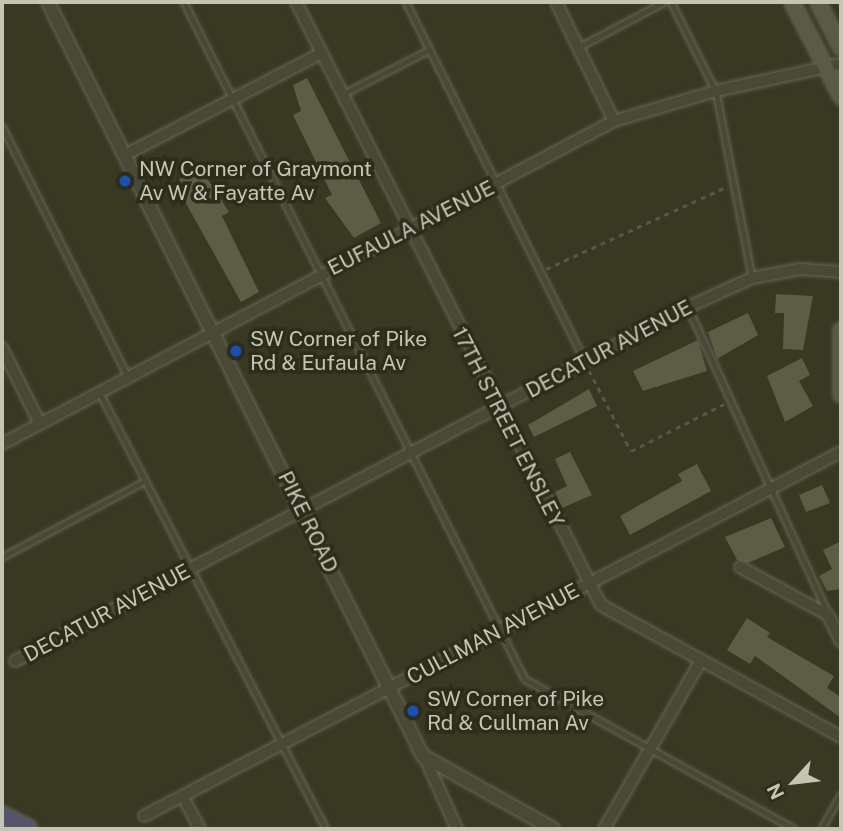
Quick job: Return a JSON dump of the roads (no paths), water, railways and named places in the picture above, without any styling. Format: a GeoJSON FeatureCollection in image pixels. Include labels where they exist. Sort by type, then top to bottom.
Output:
{"type":"FeatureCollection","features":[{"type":"Feature","properties":{"kind":"highway"},"geometry":{"type":"LineString","coordinates":[[2,816],[28,829]]}},
{"type":"Feature","properties":{"kind":"main road"},"geometry":{"type":"LineString","coordinates":[[792,2],[841,97]]}},
{"type":"Feature","properties":{"kind":"main road"},"geometry":{"type":"LineString","coordinates":[[818,2],[841,48]]}},
{"type":"Feature","properties":{"kind":"main road"},"geometry":{"type":"LineString","coordinates":[[841,330],[841,395]]}},
{"type":"Feature","properties":{"kind":"street","name":"PIKE ROAD"},"geometry":{"type":"LineString","coordinates":[[48,2],[423,756]]}},
{"type":"Feature","properties":{"kind":"street","name":"17TH STREET ENSLEY"},"geometry":{"type":"LineString","coordinates":[[296,2],[587,585],[601,605],[841,737]]}},
{"type":"Feature","properties":{"kind":"street"},"geometry":{"type":"LineString","coordinates":[[556,2],[614,121]]}},
{"type":"Feature","properties":{"kind":"street"},"geometry":{"type":"LineString","coordinates":[[125,155],[322,53]]}},
{"type":"Feature","properties":{"kind":"street","name":"EUFAULA AVENUE"},"geometry":{"type":"LineString","coordinates":[[2,444],[614,121],[716,90],[841,64]]}},
{"type":"Feature","properties":{"kind":"street","name":"DECATUR AVENUE"},"geometry":{"type":"LineString","coordinates":[[15,661],[688,307],[752,278],[800,269],[841,272]]}},
{"type":"Feature","properties":{"kind":"street"},"geometry":{"type":"LineString","coordinates":[[2,348],[40,424]]}},
{"type":"Feature","properties":{"kind":"street","name":"CULLMAN AVENUE"},"geometry":{"type":"LineString","coordinates":[[144,816],[841,452]]}},
{"type":"Feature","properties":{"kind":"street"},"geometry":{"type":"LineString","coordinates":[[740,567],[828,615],[841,642]]}},
{"type":"Feature","properties":{"kind":"street"},"geometry":{"type":"LineString","coordinates":[[604,829],[701,660]]}},
{"type":"Feature","properties":{"kind":"street"},"geometry":{"type":"LineString","coordinates":[[423,756],[457,829]]}},
{"type":"Feature","properties":{"kind":"street"},"geometry":{"type":"LineString","coordinates":[[423,756],[553,829]]}},
{"type":"Feature","properties":{"kind":"street"},"geometry":{"type":"LineString","coordinates":[[183,797],[200,829]]}},
{"type":"Feature","properties":{"kind":"lane"},"geometry":{"type":"LineString","coordinates":[[184,2],[525,679],[794,829]]}},
{"type":"Feature","properties":{"kind":"lane"},"geometry":{"type":"LineString","coordinates":[[406,2],[585,361]]}},
{"type":"Feature","properties":{"kind":"lane"},"geometry":{"type":"LineString","coordinates":[[579,48],[664,2]]}},
{"type":"Feature","properties":{"kind":"lane"},"geometry":{"type":"LineString","coordinates":[[671,2],[716,90],[736,182],[752,278]]}},
{"type":"Feature","properties":{"kind":"lane"},"geometry":{"type":"LineString","coordinates":[[343,94],[429,50]]}},
{"type":"Feature","properties":{"kind":"lane"},"geometry":{"type":"LineString","coordinates":[[2,126],[129,378]]}},
{"type":"Feature","properties":{"kind":"lane"},"geometry":{"type":"LineString","coordinates":[[688,307],[828,615]]}},
{"type":"Feature","properties":{"kind":"lane"},"geometry":{"type":"LineString","coordinates":[[100,393],[326,829]]}},
{"type":"Feature","properties":{"kind":"lane"},"geometry":{"type":"LineString","coordinates":[[2,557],[145,481]]}},
{"type":"Feature","properties":{"kind":"lane"},"geometry":{"type":"LineString","coordinates":[[821,829],[841,794]]}},
{"type":"Feature","properties":{"kind":"place","name":"NW Corner of Graymont Av W & Fayatte Av"},"geometry":{"type":"Point","coordinates":[125,181]}},
{"type":"Feature","properties":{"kind":"place","name":"SW Corner of Pike Rd & Eufaula Av"},"geometry":{"type":"Point","coordinates":[236,351]}},
{"type":"Feature","properties":{"kind":"place","name":"SW Corner of Pike Rd & Cullman Av"},"geometry":{"type":"Point","coordinates":[413,711]}}]}
